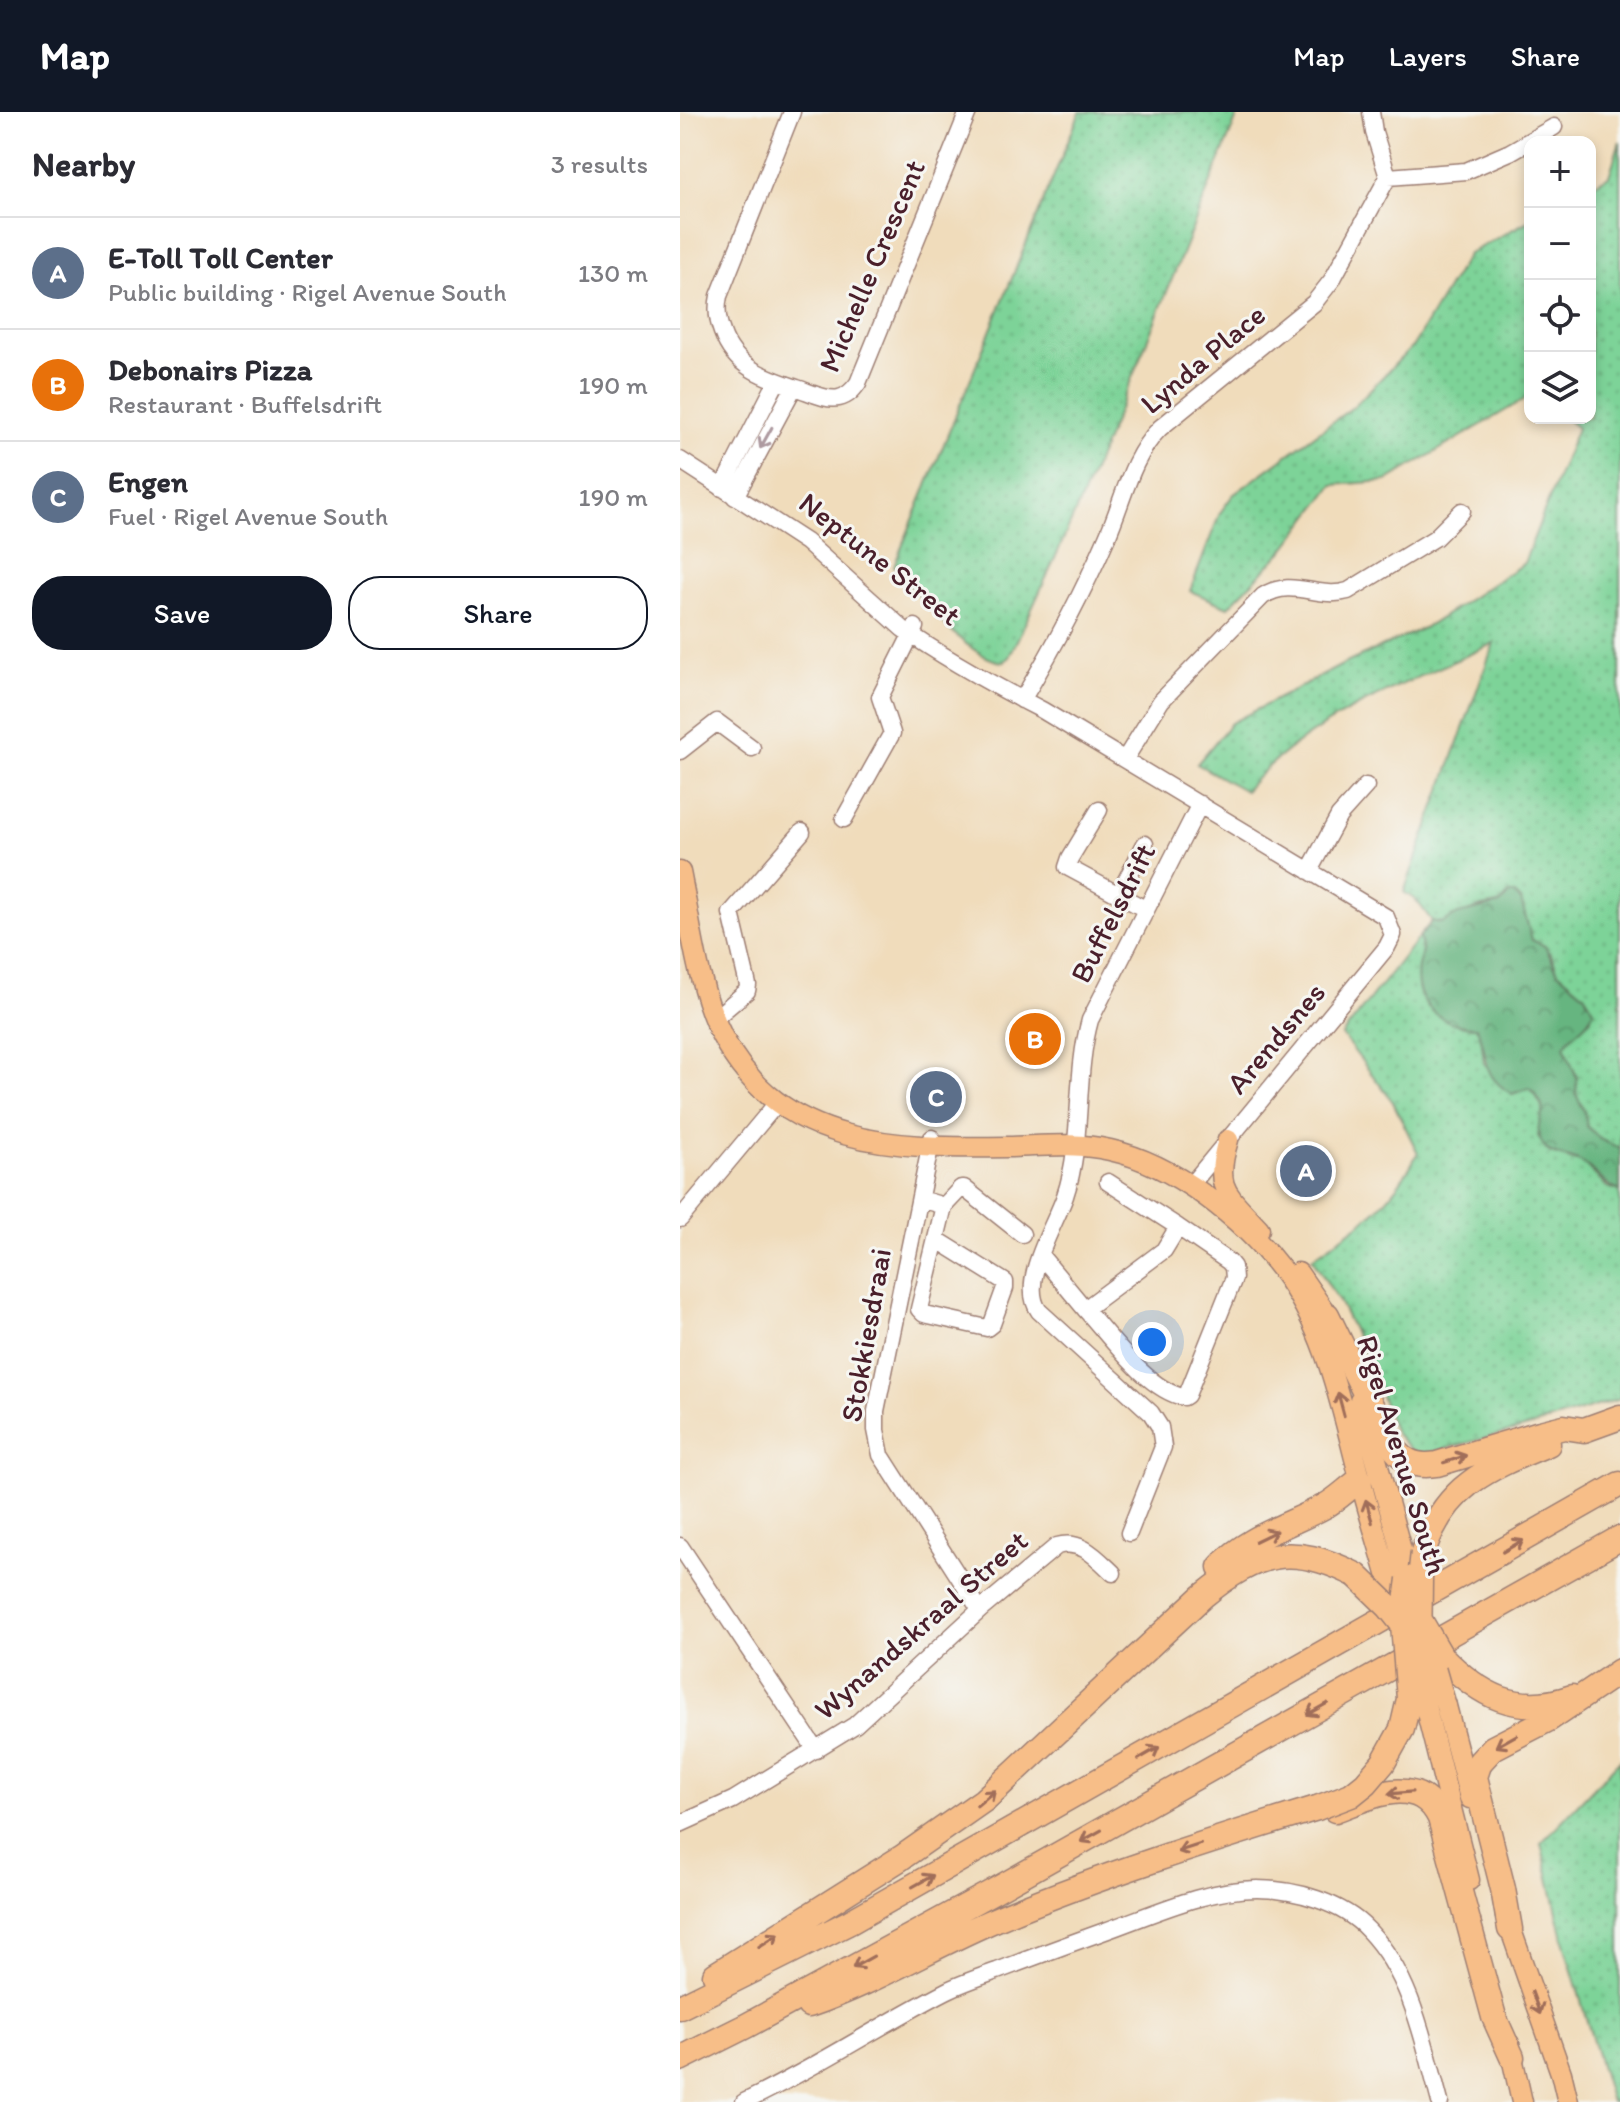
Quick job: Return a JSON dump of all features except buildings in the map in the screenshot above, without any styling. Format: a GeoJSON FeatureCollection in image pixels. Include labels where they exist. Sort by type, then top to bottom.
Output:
{"type":"FeatureCollection","features":[{"type":"Feature","properties":{"kind":"highway"},"geometry":{"type":"LineString","coordinates":[[1327,1315],[1388,1440],[1397,1453],[1411,1464],[1437,1464],[1564,1427],[1584,1430]]}},
{"type":"Feature","properties":{"kind":"highway"},"geometry":{"type":"LineString","coordinates":[[746,2026],[837,1995],[997,1919],[1162,1857],[1351,1795],[1383,1763],[1402,1729],[1409,1691],[1423,1552],[1440,1514],[1475,1477],[1495,1465],[1620,1417]]}},
{"type":"Feature","properties":{"kind":"highway"},"geometry":{"type":"LineString","coordinates":[[1109,1685],[1228,1558],[1371,1478]]}},
{"type":"Feature","properties":{"kind":"highway"},"geometry":{"type":"LineString","coordinates":[[680,2007],[863,1915],[1620,1484]]}},
{"type":"Feature","properties":{"kind":"highway"},"geometry":{"type":"LineString","coordinates":[[680,2059],[1019,1877],[1620,1538]]}},
{"type":"Feature","properties":{"kind":"highway"},"geometry":{"type":"LineString","coordinates":[[680,1998],[951,1825],[1020,1769],[1203,1596],[1232,1572],[1250,1563],[1288,1556],[1312,1557],[1356,1575],[1486,1694],[1511,1703],[1532,1705],[1571,1698],[1620,1664]]}},
{"type":"Feature","properties":{"kind":"highway"},"geometry":{"type":"LineString","coordinates":[[1510,1929],[1475,1777],[1477,1769],[1485,1754],[1493,1748],[1559,1713],[1620,1671]]}},
{"type":"Feature","properties":{"kind":"highway"},"geometry":{"type":"LineString","coordinates":[[1231,1835],[1399,1792],[1413,1792],[1428,1799],[1440,1818],[1494,2017],[1512,2057]]}},
{"type":"Feature","properties":{"kind":"main road","name":"Rigel Avenue South"},"geometry":{"type":"LineString","coordinates":[[680,872],[714,1019],[735,1058],[777,1103],[806,1121],[835,1133],[908,1147],[978,1135],[1129,1143],[1153,1150],[1194,1181],[1259,1243],[1282,1270],[1329,1362],[1371,1478],[1400,1544],[1416,1629],[1437,1709],[1522,2102]]}},
{"type":"Feature","properties":{"kind":"main road"},"geometry":{"type":"LineString","coordinates":[[1228,1140],[1220,1169],[1221,1180],[1228,1193],[1270,1242]]}},
{"type":"Feature","properties":{"kind":"main road","name":"Rigel Avenue South"},"geometry":{"type":"LineString","coordinates":[[1194,1181],[1219,1192],[1270,1242],[1303,1280],[1327,1315],[1360,1402],[1379,1543],[1416,1629]]}},
{"type":"Feature","properties":{"kind":"main road","name":"Rigel Avenue South"},"geometry":{"type":"LineString","coordinates":[[1437,1709],[1561,2073],[1568,2102]]}},
{"type":"Feature","properties":{"kind":"street","name":"Michelle Crescent"},"geometry":{"type":"LineString","coordinates":[[792,112],[717,304],[720,327],[732,354],[747,368],[830,399],[847,395],[858,383],[968,112]]}},
{"type":"Feature","properties":{"kind":"street"},"geometry":{"type":"LineString","coordinates":[[1371,112],[1388,177],[1466,171],[1510,152],[1554,127]]}},
{"type":"Feature","properties":{"kind":"street","name":"Lynda Place"},"geometry":{"type":"LineString","coordinates":[[1023,698],[1082,591],[1109,534],[1143,447],[1160,428],[1314,303],[1332,280],[1388,177]]}},
{"type":"Feature","properties":{"kind":"street"},"geometry":{"type":"LineString","coordinates":[[730,489],[777,381]]}},
{"type":"Feature","properties":{"kind":"street"},"geometry":{"type":"LineString","coordinates":[[730,489],[794,387]]}},
{"type":"Feature","properties":{"kind":"street","name":"Neptune Street"},"geometry":{"type":"LineString","coordinates":[[680,459],[817,546],[913,631],[1380,913],[1389,922]]}},
{"type":"Feature","properties":{"kind":"street"},"geometry":{"type":"LineString","coordinates":[[1125,759],[1161,701],[1263,596],[1288,587],[1334,594],[1348,591],[1435,538],[1462,511]]}},
{"type":"Feature","properties":{"kind":"street"},"geometry":{"type":"LineString","coordinates":[[844,819],[892,733],[880,697],[913,631]]}},
{"type":"Feature","properties":{"kind":"street"},"geometry":{"type":"LineString","coordinates":[[680,751],[717,722],[752,748]]}},
{"type":"Feature","properties":{"kind":"street"},"geometry":{"type":"LineString","coordinates":[[1309,871],[1339,816],[1366,786]]}},
{"type":"Feature","properties":{"kind":"street","name":"Buffelsdrift"},"geometry":{"type":"LineString","coordinates":[[1129,1533],[1163,1447],[1160,1427],[1151,1413],[1043,1315],[1034,1304],[1030,1286],[1067,1192],[1076,1141],[1084,1044],[1090,1020],[1200,804]]}},
{"type":"Feature","properties":{"kind":"street"},"geometry":{"type":"LineString","coordinates":[[1099,810],[1067,867],[1145,909]]}},
{"type":"Feature","properties":{"kind":"street"},"geometry":{"type":"LineString","coordinates":[[714,1019],[747,991],[748,985],[731,913],[802,832]]}},
{"type":"Feature","properties":{"kind":"street"},"geometry":{"type":"LineString","coordinates":[[1119,894],[1145,844]]}},
{"type":"Feature","properties":{"kind":"street","name":"Arendsnes"},"geometry":{"type":"LineString","coordinates":[[1194,1181],[1387,947],[1393,935],[1389,922]]}},
{"type":"Feature","properties":{"kind":"street"},"geometry":{"type":"LineString","coordinates":[[680,1219],[777,1103]]}},
{"type":"Feature","properties":{"kind":"street","name":"Stokkiesdraai"},"geometry":{"type":"LineString","coordinates":[[931,1143],[880,1388],[876,1411],[877,1441],[881,1455],[980,1610]]}},
{"type":"Feature","properties":{"kind":"street"},"geometry":{"type":"LineString","coordinates":[[1041,1256],[1139,1369],[1173,1395],[1187,1395],[1234,1278],[1233,1267],[1108,1182]]}},
{"type":"Feature","properties":{"kind":"street"},"geometry":{"type":"LineString","coordinates":[[936,1239],[1005,1282],[992,1324],[987,1328],[924,1314],[919,1309],[944,1206],[964,1188],[1022,1234]]}},
{"type":"Feature","properties":{"kind":"street"},"geometry":{"type":"LineString","coordinates":[[920,1199],[944,1206]]}},
{"type":"Feature","properties":{"kind":"street"},"geometry":{"type":"LineString","coordinates":[[1085,1309],[1164,1250],[1178,1227]]}},
{"type":"Feature","properties":{"kind":"street","name":"Wynandskraal Street"},"geometry":{"type":"LineString","coordinates":[[680,1824],[733,1800],[855,1725],[980,1610],[1039,1559],[1064,1544],[1081,1546],[1113,1573]]}},
{"type":"Feature","properties":{"kind":"street"},"geometry":{"type":"LineString","coordinates":[[680,1546],[816,1750]]}},
{"type":"Feature","properties":{"kind":"street"},"geometry":{"type":"LineString","coordinates":[[744,2102],[785,2083],[950,1989],[1182,1904],[1226,1892],[1254,1889],[1305,1896],[1352,1916],[1368,1930],[1388,1955],[1406,1988],[1440,2102]]}},
{"type":"Feature","properties":{"kind":"green space"},"geometry":{"type":"Polygon","coordinates":[[[1080,112],[1239,112],[1100,455],[1041,590],[1004,662],[974,650],[959,638],[894,566],[1080,112]]]}},
{"type":"Feature","properties":{"kind":"green space"},"geometry":{"type":"Polygon","coordinates":[[[1620,141],[1620,1148],[1601,1140],[1587,1126],[1576,1093],[1577,1078],[1564,1046],[1591,1019],[1584,994],[1558,972],[1551,954],[1532,940],[1520,900],[1481,907],[1442,923],[1432,921],[1417,901],[1404,892],[1494,643],[1394,688],[1329,722],[1271,765],[1245,791],[1197,764],[1231,723],[1344,664],[1430,625],[1524,563],[1577,428],[1572,424],[1596,424],[1596,184],[1609,176],[1620,141]]]}},
{"type":"Feature","properties":{"kind":"green space"},"geometry":{"type":"Polygon","coordinates":[[[1524,223],[1524,400],[1386,481],[1333,485],[1283,551],[1228,607],[1190,591],[1220,513],[1233,495],[1353,407],[1413,346],[1468,254],[1524,223]]]}},
{"type":"Feature","properties":{"kind":"green space"},"geometry":{"type":"Polygon","coordinates":[[[1509,894],[1515,894],[1521,900],[1532,940],[1545,946],[1558,972],[1584,994],[1594,1010],[1564,1046],[1577,1078],[1576,1094],[1587,1126],[1601,1140],[1620,1148],[1620,1191],[1580,1162],[1546,1149],[1540,1138],[1542,1109],[1537,1097],[1529,1088],[1512,1094],[1501,1086],[1489,1071],[1476,1027],[1442,1018],[1432,1011],[1420,992],[1417,980],[1422,950],[1419,937],[1432,921],[1442,923],[1458,914],[1500,904],[1509,894]]]}},
{"type":"Feature","properties":{"kind":"green space"},"geometry":{"type":"Polygon","coordinates":[[[1419,937],[1422,949],[1419,991],[1429,1008],[1446,1020],[1476,1027],[1481,1035],[1484,1063],[1512,1094],[1529,1088],[1535,1095],[1542,1110],[1538,1136],[1550,1153],[1583,1163],[1607,1187],[1620,1191],[1620,1399],[1425,1454],[1411,1450],[1395,1433],[1365,1354],[1341,1305],[1312,1258],[1360,1224],[1384,1202],[1418,1153],[1393,1102],[1342,1035],[1419,937]]]}},
{"type":"Feature","properties":{"kind":"green space"},"geometry":{"type":"Polygon","coordinates":[[[1620,1760],[1620,2102],[1611,2102],[1565,1947],[1541,1843],[1620,1760]]]}},
{"type":"Feature","properties":{"kind":"place","name":"Debonairs Pizza"},"geometry":{"type":"Point","coordinates":[1035,1039]}},
{"type":"Feature","properties":{"kind":"place","name":"Engen"},"geometry":{"type":"Point","coordinates":[936,1097]}},
{"type":"Feature","properties":{"kind":"place","name":"E-Toll Toll Center"},"geometry":{"type":"Point","coordinates":[1306,1171]}}]}
